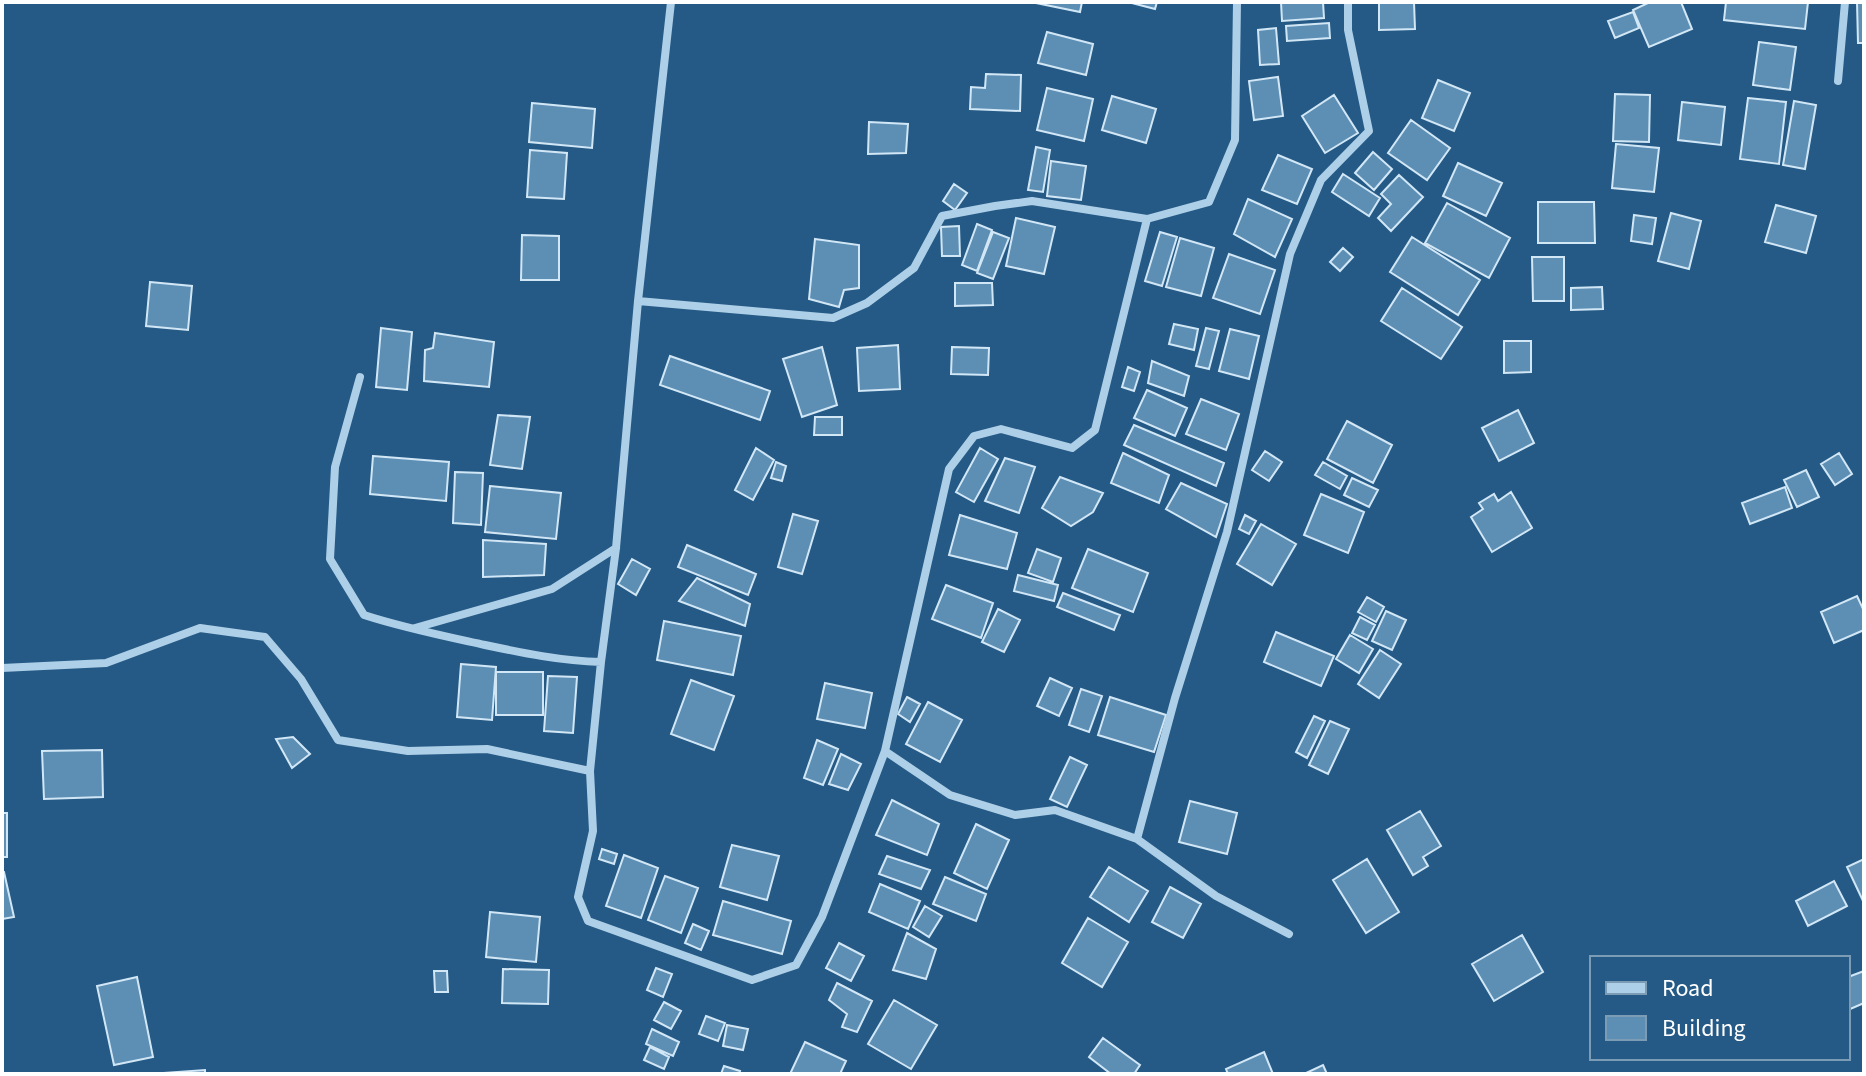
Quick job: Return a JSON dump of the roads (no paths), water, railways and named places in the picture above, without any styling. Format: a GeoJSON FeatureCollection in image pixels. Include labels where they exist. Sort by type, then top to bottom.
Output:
{"type":"FeatureCollection","features":[{"type":"Feature","properties":{"kind":"street"},"geometry":{"type":"LineString","coordinates":[[671,2],[638,301],[616,548],[590,771],[593,831],[578,897],[588,921],[752,980],[796,965],[822,917],[885,751],[949,469],[974,436],[1001,429],[1072,448],[1095,430],[1147,219]]}},
{"type":"Feature","properties":{"kind":"street"},"geometry":{"type":"LineString","coordinates":[[638,301],[833,318],[867,303],[914,268],[942,216],[1032,201],[1147,219],[1209,202],[1235,140],[1237,2]]}},
{"type":"Feature","properties":{"kind":"street"},"geometry":{"type":"LineString","coordinates":[[1137,839],[1175,698],[1227,532],[1290,254],[1321,180],[1369,131],[1348,30],[1348,2]]}},
{"type":"Feature","properties":{"kind":"street"},"geometry":{"type":"LineString","coordinates":[[1838,81],[1845,2]]}},
{"type":"Feature","properties":{"kind":"street"},"geometry":{"type":"LineString","coordinates":[[360,377],[335,467],[330,559],[364,615],[411,630],[567,661],[601,662]]}},
{"type":"Feature","properties":{"kind":"street"},"geometry":{"type":"LineString","coordinates":[[411,630],[552,589],[616,548]]}},
{"type":"Feature","properties":{"kind":"street"},"geometry":{"type":"LineString","coordinates":[[2,668],[106,663],[200,628],[265,637],[301,679],[338,740],[408,751],[487,749],[590,771]]}},
{"type":"Feature","properties":{"kind":"street"},"geometry":{"type":"LineString","coordinates":[[885,751],[950,795],[1015,815],[1055,810],[1137,839],[1216,896],[1289,934]]}}]}
